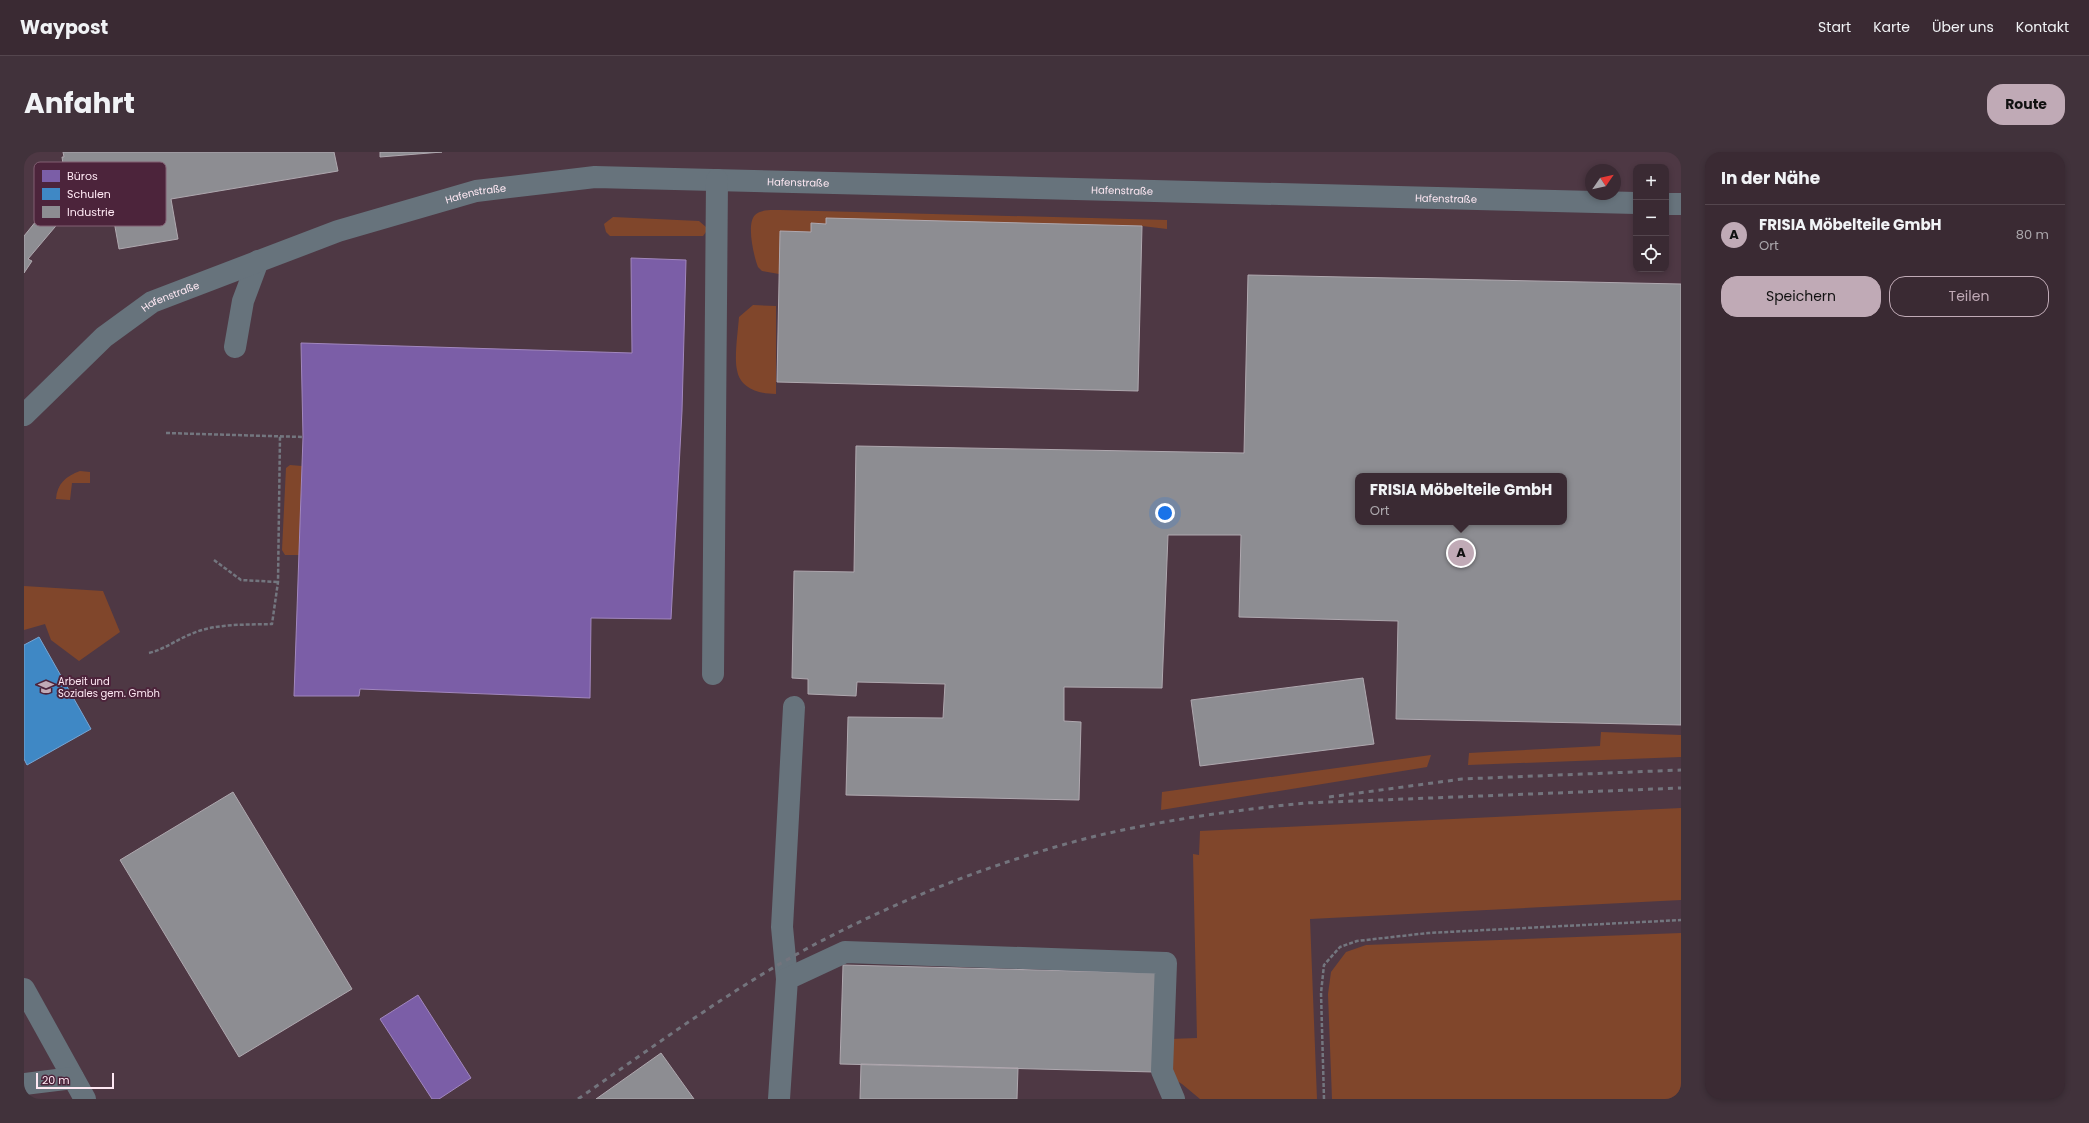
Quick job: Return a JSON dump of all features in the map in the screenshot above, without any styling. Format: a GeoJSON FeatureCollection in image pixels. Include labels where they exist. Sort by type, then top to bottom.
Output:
{"type":"FeatureCollection","features":[{"type":"Feature","properties":{"kind":"street","name":"Hafenstraße"},"geometry":{"type":"LineString","coordinates":[[24,415],[104,337],[152,302],[338,230],[476,191],[595,177],[1633,203]]}},
{"type":"Feature","properties":{"kind":"street"},"geometry":{"type":"LineString","coordinates":[[714,674],[717,180]]}},
{"type":"Feature","properties":{"kind":"street"},"geometry":{"type":"LineString","coordinates":[[1669,204],[1681,204]]}},
{"type":"Feature","properties":{"kind":"street"},"geometry":{"type":"LineString","coordinates":[[236,347],[243,301],[258,261]]}},
{"type":"Feature","properties":{"kind":"street"},"geometry":{"type":"LineString","coordinates":[[779,1099],[787,979],[782,927],[794,706]]}},
{"type":"Feature","properties":{"kind":"street"},"geometry":{"type":"LineString","coordinates":[[787,979],[845,952],[1166,963],[1162,1071],[1174,1099]]}},
{"type":"Feature","properties":{"kind":"street"},"geometry":{"type":"LineString","coordinates":[[24,989],[85,1099]]}},
{"type":"Feature","properties":{"kind":"street"},"geometry":{"type":"LineString","coordinates":[[24,1084],[73,1078]]}},
{"type":"Feature","properties":{"kind":"path"},"geometry":{"type":"LineString","coordinates":[[166,433],[303,437]]}},
{"type":"Feature","properties":{"kind":"path"},"geometry":{"type":"LineString","coordinates":[[149,653],[161,650],[191,634],[208,629],[272,624],[278,582],[280,436]]}},
{"type":"Feature","properties":{"kind":"path"},"geometry":{"type":"LineString","coordinates":[[214,560],[241,580],[278,582]]}},
{"type":"Feature","properties":{"kind":"path"},"geometry":{"type":"LineString","coordinates":[[1324,1099],[1321,993],[1324,965],[1340,947],[1357,941],[1428,933],[1681,920]]}},
{"type":"Feature","properties":{"kind":"shaded area"},"geometry":{"type":"Polygon","coordinates":[[[767,210],[1167,220],[1167,229],[1142,226],[826,219],[826,224],[811,223],[811,232],[779,274],[762,271],[758,267],[753,249],[751,226],[752,219],[757,213],[767,210]]]}},
{"type":"Feature","properties":{"kind":"shaded area"},"geometry":{"type":"Polygon","coordinates":[[[613,217],[699,221],[706,227],[706,232],[703,236],[610,236],[606,232],[604,224],[613,217]]]}},
{"type":"Feature","properties":{"kind":"shaded area"},"geometry":{"type":"Polygon","coordinates":[[[753,305],[776,306],[776,394],[764,393],[746,386],[742,382],[737,370],[736,352],[739,317],[753,305]]]}},
{"type":"Feature","properties":{"kind":"shaded area"},"geometry":{"type":"Polygon","coordinates":[[[290,465],[302,466],[299,555],[285,555],[282,550],[286,468],[290,465]]]}},
{"type":"Feature","properties":{"kind":"shaded area"},"geometry":{"type":"Polygon","coordinates":[[[80,471],[90,472],[90,483],[72,483],[70,500],[56,499],[58,489],[63,481],[70,475],[80,471]]]}},
{"type":"Feature","properties":{"kind":"shaded area"},"geometry":{"type":"Polygon","coordinates":[[[24,586],[103,591],[120,632],[79,661],[51,640],[45,624],[24,630],[24,586]]]}},
{"type":"Feature","properties":{"kind":"shaded area"},"geometry":{"type":"Polygon","coordinates":[[[1601,732],[1681,735],[1681,757],[1468,765],[1469,753],[1600,746],[1601,732]]]}},
{"type":"Feature","properties":{"kind":"shaded area"},"geometry":{"type":"Polygon","coordinates":[[[1431,755],[1427,767],[1161,810],[1162,792],[1431,755]]]}},
{"type":"Feature","properties":{"kind":"shaded area"},"geometry":{"type":"Polygon","coordinates":[[[1681,808],[1681,900],[1310,919],[1317,1099],[1200,1099],[1182,1084],[1170,1077],[1170,1039],[1197,1038],[1193,854],[1199,855],[1200,831],[1681,808]]]}},
{"type":"Feature","properties":{"kind":"shaded area"},"geometry":{"type":"Polygon","coordinates":[[[1681,933],[1681,1099],[1332,1099],[1328,994],[1331,972],[1346,952],[1366,945],[1681,933]]]}},
{"type":"Feature","properties":{"kind":"building: Büros"},"geometry":{"type":"Polygon","coordinates":[[[631,258],[686,260],[682,411],[671,619],[591,618],[590,698],[360,689],[359,696],[294,696],[303,437],[301,343],[632,353],[631,258]]]}},
{"type":"Feature","properties":{"kind":"building: Büros"},"geometry":{"type":"Polygon","coordinates":[[[418,995],[471,1078],[439,1099],[432,1099],[380,1019],[418,995]]]}},
{"type":"Feature","properties":{"kind":"building: Schulen","name":"Arbeit und Soziales gem. Gmbh"},"geometry":{"type":"Polygon","coordinates":[[[39,637],[91,729],[27,765],[24,759],[24,645],[39,637]]]}},
{"type":"Feature","properties":{"kind":"building: Industrie"},"geometry":{"type":"Polygon","coordinates":[[[63,152],[334,152],[338,171],[171,199],[178,239],[119,249],[115,226],[166,226],[166,162],[63,162],[62,157],[64,157],[63,152]]]}},
{"type":"Feature","properties":{"kind":"building: Industrie"},"geometry":{"type":"Polygon","coordinates":[[[380,152],[442,152],[380,157],[380,152]]]}},
{"type":"Feature","properties":{"kind":"building: Industrie"},"geometry":{"type":"Polygon","coordinates":[[[826,218],[1142,226],[1138,391],[777,382],[780,231],[811,232],[811,223],[826,224],[826,218]]]}},
{"type":"Feature","properties":{"kind":"building: Industrie"},"geometry":{"type":"Polygon","coordinates":[[[34,224],[34,226],[56,226],[28,259],[32,261],[24,273],[24,236],[34,224]]]}},
{"type":"Feature","properties":{"kind":"building: Industrie"},"geometry":{"type":"Polygon","coordinates":[[[1248,275],[1681,284],[1681,725],[1396,719],[1398,621],[1239,617],[1241,535],[1168,535],[1162,688],[1064,687],[1064,721],[1081,722],[1079,800],[846,795],[848,717],[943,718],[945,684],[857,682],[856,696],[808,694],[808,679],[792,678],[794,571],[854,572],[856,446],[1244,453],[1248,275]]]}},
{"type":"Feature","properties":{"kind":"building: Industrie"},"geometry":{"type":"Polygon","coordinates":[[[1363,678],[1374,744],[1200,766],[1191,700],[1363,678]]]}},
{"type":"Feature","properties":{"kind":"building: Industrie"},"geometry":{"type":"Polygon","coordinates":[[[233,792],[352,989],[239,1057],[120,860],[233,792]]]}},
{"type":"Feature","properties":{"kind":"building: Industrie"},"geometry":{"type":"Polygon","coordinates":[[[843,965],[1156,973],[1154,1072],[840,1064],[843,965]]]}},
{"type":"Feature","properties":{"kind":"building: Industrie"},"geometry":{"type":"Polygon","coordinates":[[[661,1053],[694,1099],[596,1099],[661,1053]]]}},
{"type":"Feature","properties":{"kind":"building: Industrie"},"geometry":{"type":"Polygon","coordinates":[[[861,1064],[1018,1068],[1017,1099],[860,1099],[861,1064]]]}},
{"type":"Feature","properties":{"kind":"railway"},"geometry":{"type":"LineString","coordinates":[[24,156],[30,152]]}},
{"type":"Feature","properties":{"kind":"railway"},"geometry":{"type":"LineString","coordinates":[[1329,797],[1462,779],[1681,770]]}},
{"type":"Feature","properties":{"kind":"railway"},"geometry":{"type":"LineString","coordinates":[[578,1099],[706,1010],[772,968],[806,949],[902,902],[1030,854],[1096,836],[1174,820],[1226,812],[1305,803],[1681,788]]}},
{"type":"Feature","properties":{"kind":"place","name":"FRISIA Möbelteile GmbH"},"geometry":{"type":"Point","coordinates":[1461,553]}},
{"type":"Feature","properties":{"kind":"place","name":"Arbeit und Soziales gem. Gmbh"},"geometry":{"type":"Point","coordinates":[46,687]}}]}
